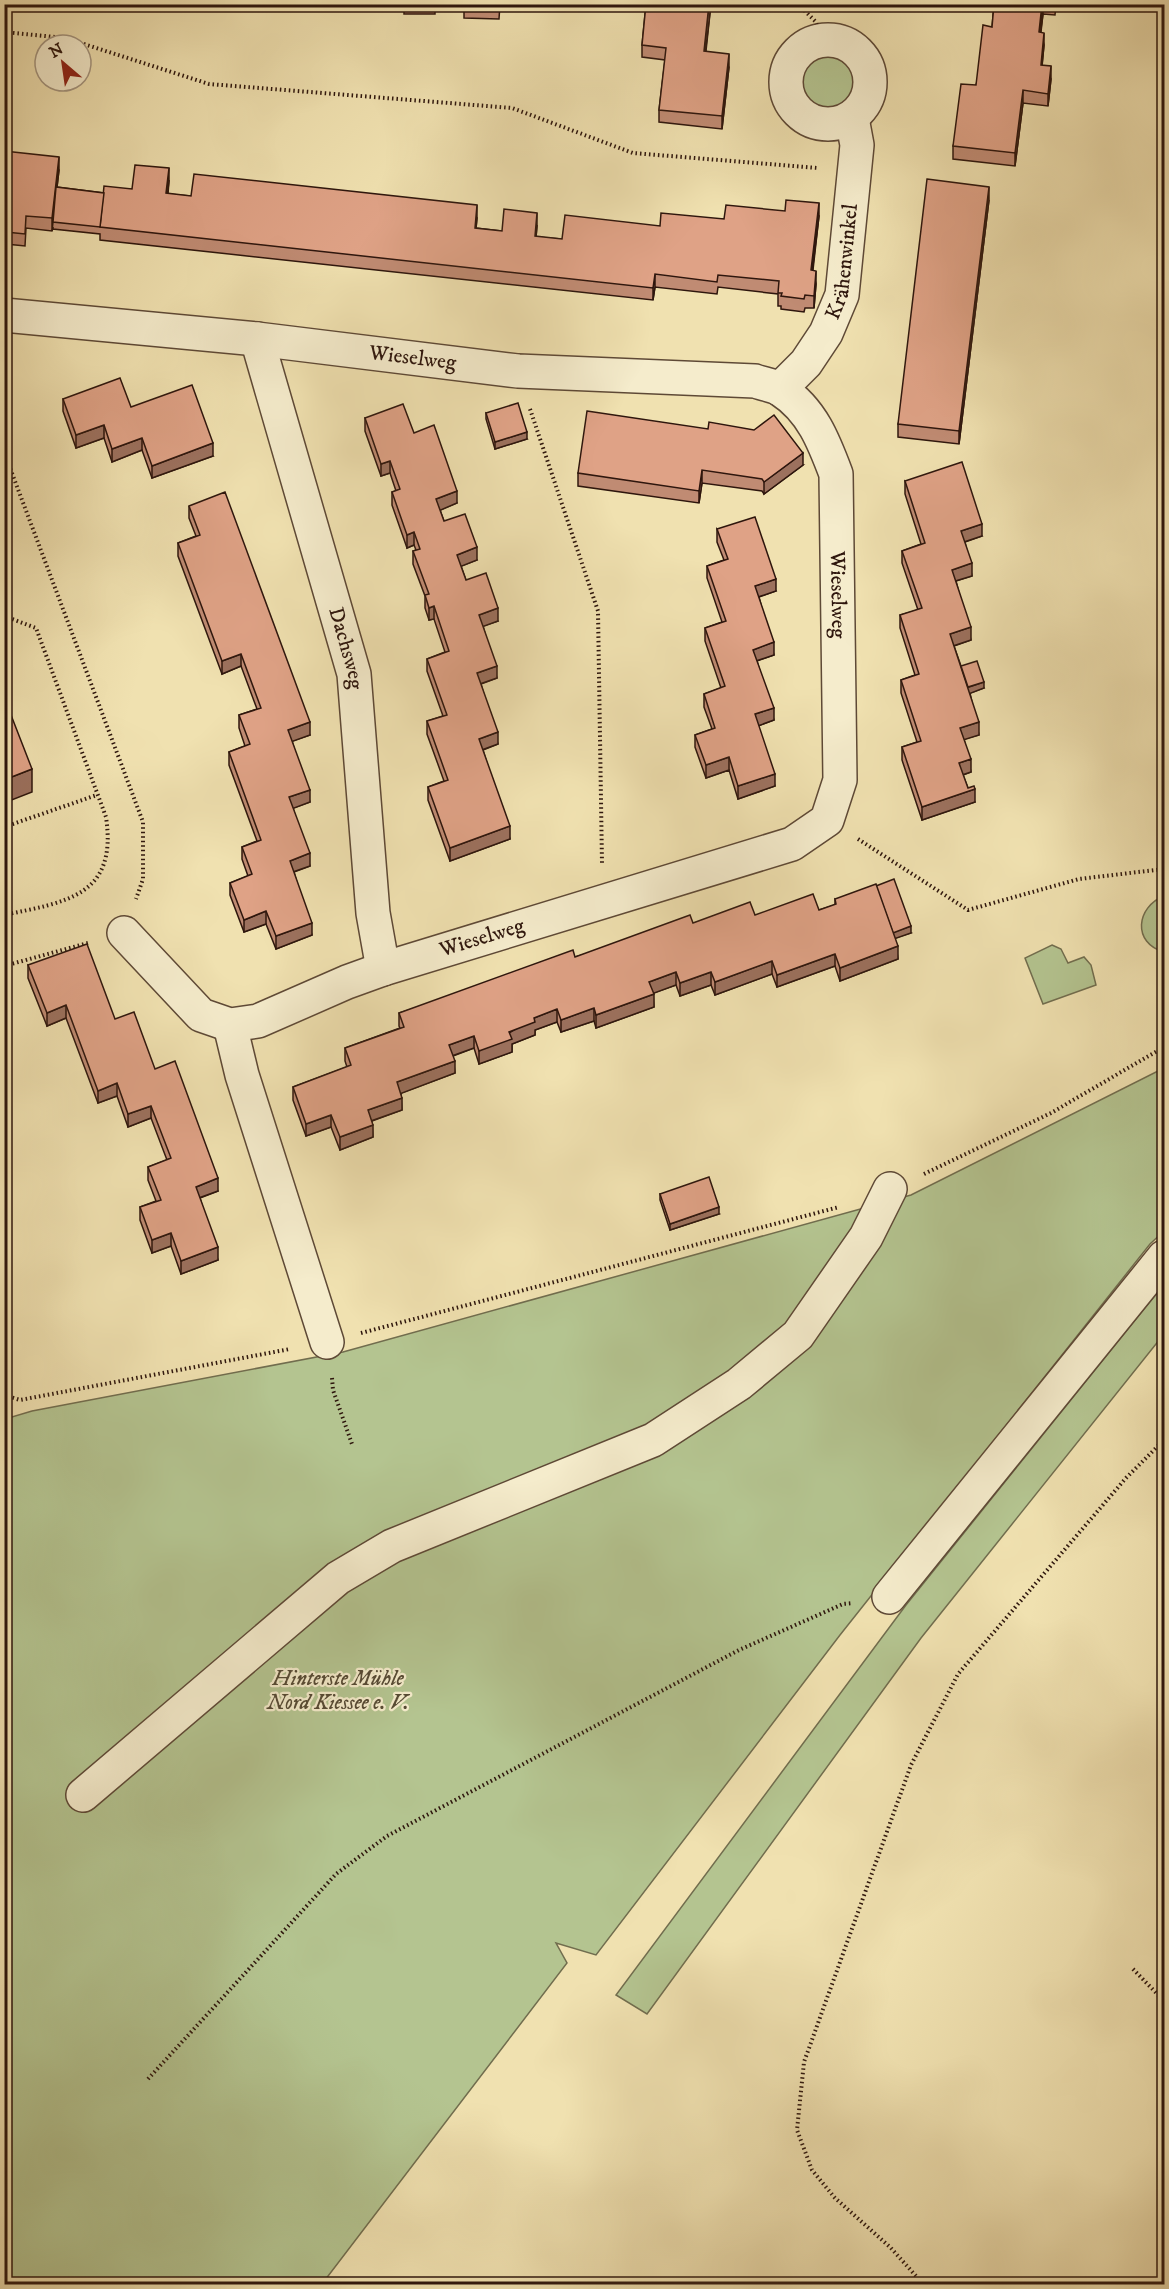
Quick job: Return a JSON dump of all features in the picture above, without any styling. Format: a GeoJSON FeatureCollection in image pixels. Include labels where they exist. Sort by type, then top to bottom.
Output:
{"type":"FeatureCollection","features":[{"type":"Feature","properties":{"kind":"street"},"geometry":{"type":"LineString","coordinates":[[824,40],[838,41],[852,46],[861,54],[871,76],[867,100],[852,118],[840,124],[825,125],[812,122],[800,114],[791,103],[787,90],[786,76],[790,63],[799,51],[810,44],[824,40]]}},
{"type":"Feature","properties":{"kind":"street","name":"Krähenwinkel"},"geometry":{"type":"LineString","coordinates":[[780,389],[806,363],[820,343],[842,295],[857,145],[852,118]]}},
{"type":"Feature","properties":{"kind":"street","name":"Wieselweg"},"geometry":{"type":"LineString","coordinates":[[4,315],[257,339],[518,371],[755,381],[780,389],[803,408],[824,439],[836,474],[840,780],[826,820],[792,844],[383,969],[347,981],[258,1021],[230,1025],[201,1015],[124,933]]}},
{"type":"Feature","properties":{"kind":"street","name":"Dachsweg"},"geometry":{"type":"LineString","coordinates":[[257,339],[354,674],[373,913],[383,969]]}},
{"type":"Feature","properties":{"kind":"street"},"geometry":{"type":"LineString","coordinates":[[230,1025],[242,1075],[327,1342]]}},
{"type":"Feature","properties":{"kind":"street"},"geometry":{"type":"LineString","coordinates":[[83,1795],[338,1578],[392,1546],[653,1440],[739,1384],[798,1335],[866,1237],[890,1189]]}},
{"type":"Feature","properties":{"kind":"street"},"geometry":{"type":"LineString","coordinates":[[889,1597],[1164,1257]]}},
{"type":"Feature","properties":{"kind":"path"},"geometry":{"type":"LineString","coordinates":[[798,4],[815,21],[824,40]]}},
{"type":"Feature","properties":{"kind":"path"},"geometry":{"type":"LineString","coordinates":[[4,32],[65,38],[209,84],[512,108],[633,153],[855,171]]}},
{"type":"Feature","properties":{"kind":"path"},"geometry":{"type":"LineString","coordinates":[[518,371],[598,610],[602,902]]}},
{"type":"Feature","properties":{"kind":"path"},"geometry":{"type":"LineString","coordinates":[[4,452],[144,822],[143,879],[124,933],[4,966]]}},
{"type":"Feature","properties":{"kind":"path"},"geometry":{"type":"LineString","coordinates":[[4,616],[36,628],[106,818],[109,837],[103,869],[86,889],[67,901],[4,915]]}},
{"type":"Feature","properties":{"kind":"path"},"geometry":{"type":"LineString","coordinates":[[4,827],[97,795]]}},
{"type":"Feature","properties":{"kind":"path"},"geometry":{"type":"LineString","coordinates":[[826,820],[968,910],[1079,879],[1164,869]]}},
{"type":"Feature","properties":{"kind":"path"},"geometry":{"type":"LineString","coordinates":[[4,1395],[20,1400],[327,1342],[845,1205],[890,1189],[1051,1113],[1164,1047]]}},
{"type":"Feature","properties":{"kind":"path"},"geometry":{"type":"LineString","coordinates":[[327,1342],[333,1390],[352,1444]]}},
{"type":"Feature","properties":{"kind":"path"},"geometry":{"type":"LineString","coordinates":[[920,2284],[916,2276],[890,2247],[835,2198],[812,2170],[797,2130],[804,2062],[911,1765],[958,1674],[1126,1478],[1164,1440]]}},
{"type":"Feature","properties":{"kind":"path"},"geometry":{"type":"LineString","coordinates":[[148,2079],[336,1874],[387,1836],[739,1650],[843,1604],[889,1597]]}},
{"type":"Feature","properties":{"kind":"path"},"geometry":{"type":"LineString","coordinates":[[1133,1969],[1164,2001]]}},
{"type":"Feature","properties":{"kind":"green space"},"geometry":{"type":"Polygon","coordinates":[[[828,52],[849,61],[858,82],[849,103],[828,112],[807,103],[798,82],[807,61],[828,52]]]}},
{"type":"Feature","properties":{"kind":"green space"},"geometry":{"type":"Polygon","coordinates":[[[1164,896],[1164,952],[1147,941],[1142,925],[1143,916],[1148,908],[1164,896]]]}},
{"type":"Feature","properties":{"kind":"green space"},"geometry":{"type":"Polygon","coordinates":[[[1052,945],[1061,949],[1068,963],[1084,957],[1091,965],[1096,985],[1043,1004],[1025,958],[1052,945]]]}},
{"type":"Feature","properties":{"kind":"green space","name":"Hinterste Mühle Nord Kiessee e. V."},"geometry":{"type":"Polygon","coordinates":[[[1164,1068],[1164,1231],[1150,1244],[840,1635],[596,1955],[556,1943],[567,1963],[322,2284],[5,2284],[5,1419],[32,1411],[343,1352],[911,1195],[1164,1068]]]}},
{"type":"Feature","properties":{"kind":"green space"},"geometry":{"type":"Polygon","coordinates":[[[1164,1284],[1164,1334],[921,1638],[647,2014],[616,1995],[906,1605],[1164,1284]]]}},
{"type":"Feature","properties":{"kind":"building"},"geometry":{"type":"Polygon","coordinates":[[[464,4],[499,4],[499,7],[464,4]]]}},
{"type":"Feature","properties":{"kind":"building"},"geometry":{"type":"Polygon","coordinates":[[[646,4],[709,4],[704,51],[729,54],[722,116],[659,110],[666,48],[642,45],[646,4]]]}},
{"type":"Feature","properties":{"kind":"building"},"geometry":{"type":"Polygon","coordinates":[[[994,4],[1042,4],[1039,32],[1044,33],[1041,65],[1051,66],[1048,94],[1023,90],[1015,153],[953,146],[961,84],[976,85],[983,25],[992,27],[994,4]]]}},
{"type":"Feature","properties":{"kind":"building"},"geometry":{"type":"Polygon","coordinates":[[[4,151],[59,157],[52,218],[26,216],[25,234],[6,232],[8,213],[4,213],[4,151]]]}},
{"type":"Feature","properties":{"kind":"building"},"geometry":{"type":"Polygon","coordinates":[[[135,165],[169,168],[166,193],[191,196],[194,174],[477,205],[475,228],[502,231],[504,209],[537,213],[535,236],[562,239],[565,215],[660,226],[661,213],[724,219],[726,205],[785,211],[786,200],[819,203],[811,270],[816,271],[814,296],[805,295],[804,299],[781,296],[782,293],[778,293],[779,281],[718,275],[717,282],[655,274],[653,288],[100,227],[104,186],[132,189],[135,165]]]}},
{"type":"Feature","properties":{"kind":"building"},"geometry":{"type":"Polygon","coordinates":[[[927,179],[989,187],[959,431],[898,424],[927,179]]]}},
{"type":"Feature","properties":{"kind":"building"},"geometry":{"type":"Polygon","coordinates":[[[56,187],[104,193],[100,227],[53,222],[56,187]]]}},
{"type":"Feature","properties":{"kind":"building"},"geometry":{"type":"Polygon","coordinates":[[[120,378],[131,407],[192,385],[213,443],[152,466],[142,438],[112,449],[104,425],[76,435],[63,399],[120,378]]]}},
{"type":"Feature","properties":{"kind":"building"},"geometry":{"type":"Polygon","coordinates":[[[518,403],[527,432],[495,442],[486,413],[518,403]]]}},
{"type":"Feature","properties":{"kind":"building"},"geometry":{"type":"Polygon","coordinates":[[[403,404],[414,433],[434,425],[457,491],[436,499],[444,521],[465,514],[477,547],[457,555],[466,580],[486,573],[498,608],[479,615],[497,666],[477,673],[498,732],[479,739],[510,826],[450,848],[428,787],[448,780],[427,721],[447,715],[427,659],[449,651],[434,606],[429,608],[425,595],[429,594],[413,551],[420,549],[414,532],[407,535],[392,492],[400,489],[390,461],[381,464],[365,418],[403,404]]]}},
{"type":"Feature","properties":{"kind":"building"},"geometry":{"type":"Polygon","coordinates":[[[587,411],[708,429],[709,422],[754,430],[774,415],[803,453],[764,482],[762,479],[702,470],[699,491],[578,473],[587,411]]]}},
{"type":"Feature","properties":{"kind":"building"},"geometry":{"type":"Polygon","coordinates":[[[962,462],[982,524],[961,531],[972,563],[952,570],[971,627],[950,634],[979,722],[960,728],[971,759],[959,763],[968,788],[974,786],[975,789],[922,807],[902,747],[921,741],[901,680],[919,674],[900,615],[922,608],[902,551],[925,543],[905,481],[962,462]]]}},
{"type":"Feature","properties":{"kind":"building"},"geometry":{"type":"Polygon","coordinates":[[[225,492],[310,722],[288,730],[310,790],[289,797],[310,853],[290,861],[312,923],[276,936],[266,911],[244,920],[230,883],[252,874],[242,847],[261,840],[229,752],[250,744],[239,715],[261,708],[241,654],[222,661],[178,543],[200,535],[189,506],[225,492]]]}},
{"type":"Feature","properties":{"kind":"building"},"geometry":{"type":"Polygon","coordinates":[[[755,517],[776,579],[755,586],[774,642],[753,650],[774,708],[755,714],[775,774],[738,786],[729,757],[706,765],[695,735],[715,728],[704,694],[725,686],[705,628],[726,621],[707,566],[728,559],[717,529],[755,517]]]}},
{"type":"Feature","properties":{"kind":"building"},"geometry":{"type":"Polygon","coordinates":[[[977,661],[984,682],[968,687],[961,666],[977,661]]]}},
{"type":"Feature","properties":{"kind":"building"},"geometry":{"type":"Polygon","coordinates":[[[4,697],[32,769],[4,780],[4,697]]]}},
{"type":"Feature","properties":{"kind":"building"},"geometry":{"type":"Polygon","coordinates":[[[894,879],[911,926],[893,933],[876,886],[894,879]]]}},
{"type":"Feature","properties":{"kind":"building"},"geometry":{"type":"Polygon","coordinates":[[[876,884],[898,946],[840,968],[835,954],[777,975],[772,961],[715,982],[711,972],[680,983],[676,972],[649,982],[654,994],[596,1015],[594,1008],[561,1020],[557,1009],[534,1018],[535,1022],[509,1032],[512,1039],[479,1051],[474,1036],[449,1045],[455,1061],[397,1082],[402,1098],[368,1110],[373,1125],[340,1137],[331,1115],[306,1124],[293,1087],[351,1065],[345,1048],[404,1027],[399,1013],[573,950],[575,957],[690,915],[693,923],[750,902],[755,915],[813,894],[819,910],[836,904],[835,899],[876,884]]]}},
{"type":"Feature","properties":{"kind":"building"},"geometry":{"type":"Polygon","coordinates":[[[87,944],[115,1019],[134,1012],[155,1069],[175,1061],[218,1178],[196,1187],[218,1247],[181,1261],[171,1233],[152,1240],[140,1207],[161,1200],[148,1167],[171,1158],[151,1106],[128,1114],[117,1083],[98,1091],[66,1005],[47,1013],[28,965],[87,944]]]}},
{"type":"Feature","properties":{"kind":"building"},"geometry":{"type":"Polygon","coordinates":[[[709,1177],[719,1207],[670,1224],[660,1194],[709,1177]]]}}]}
